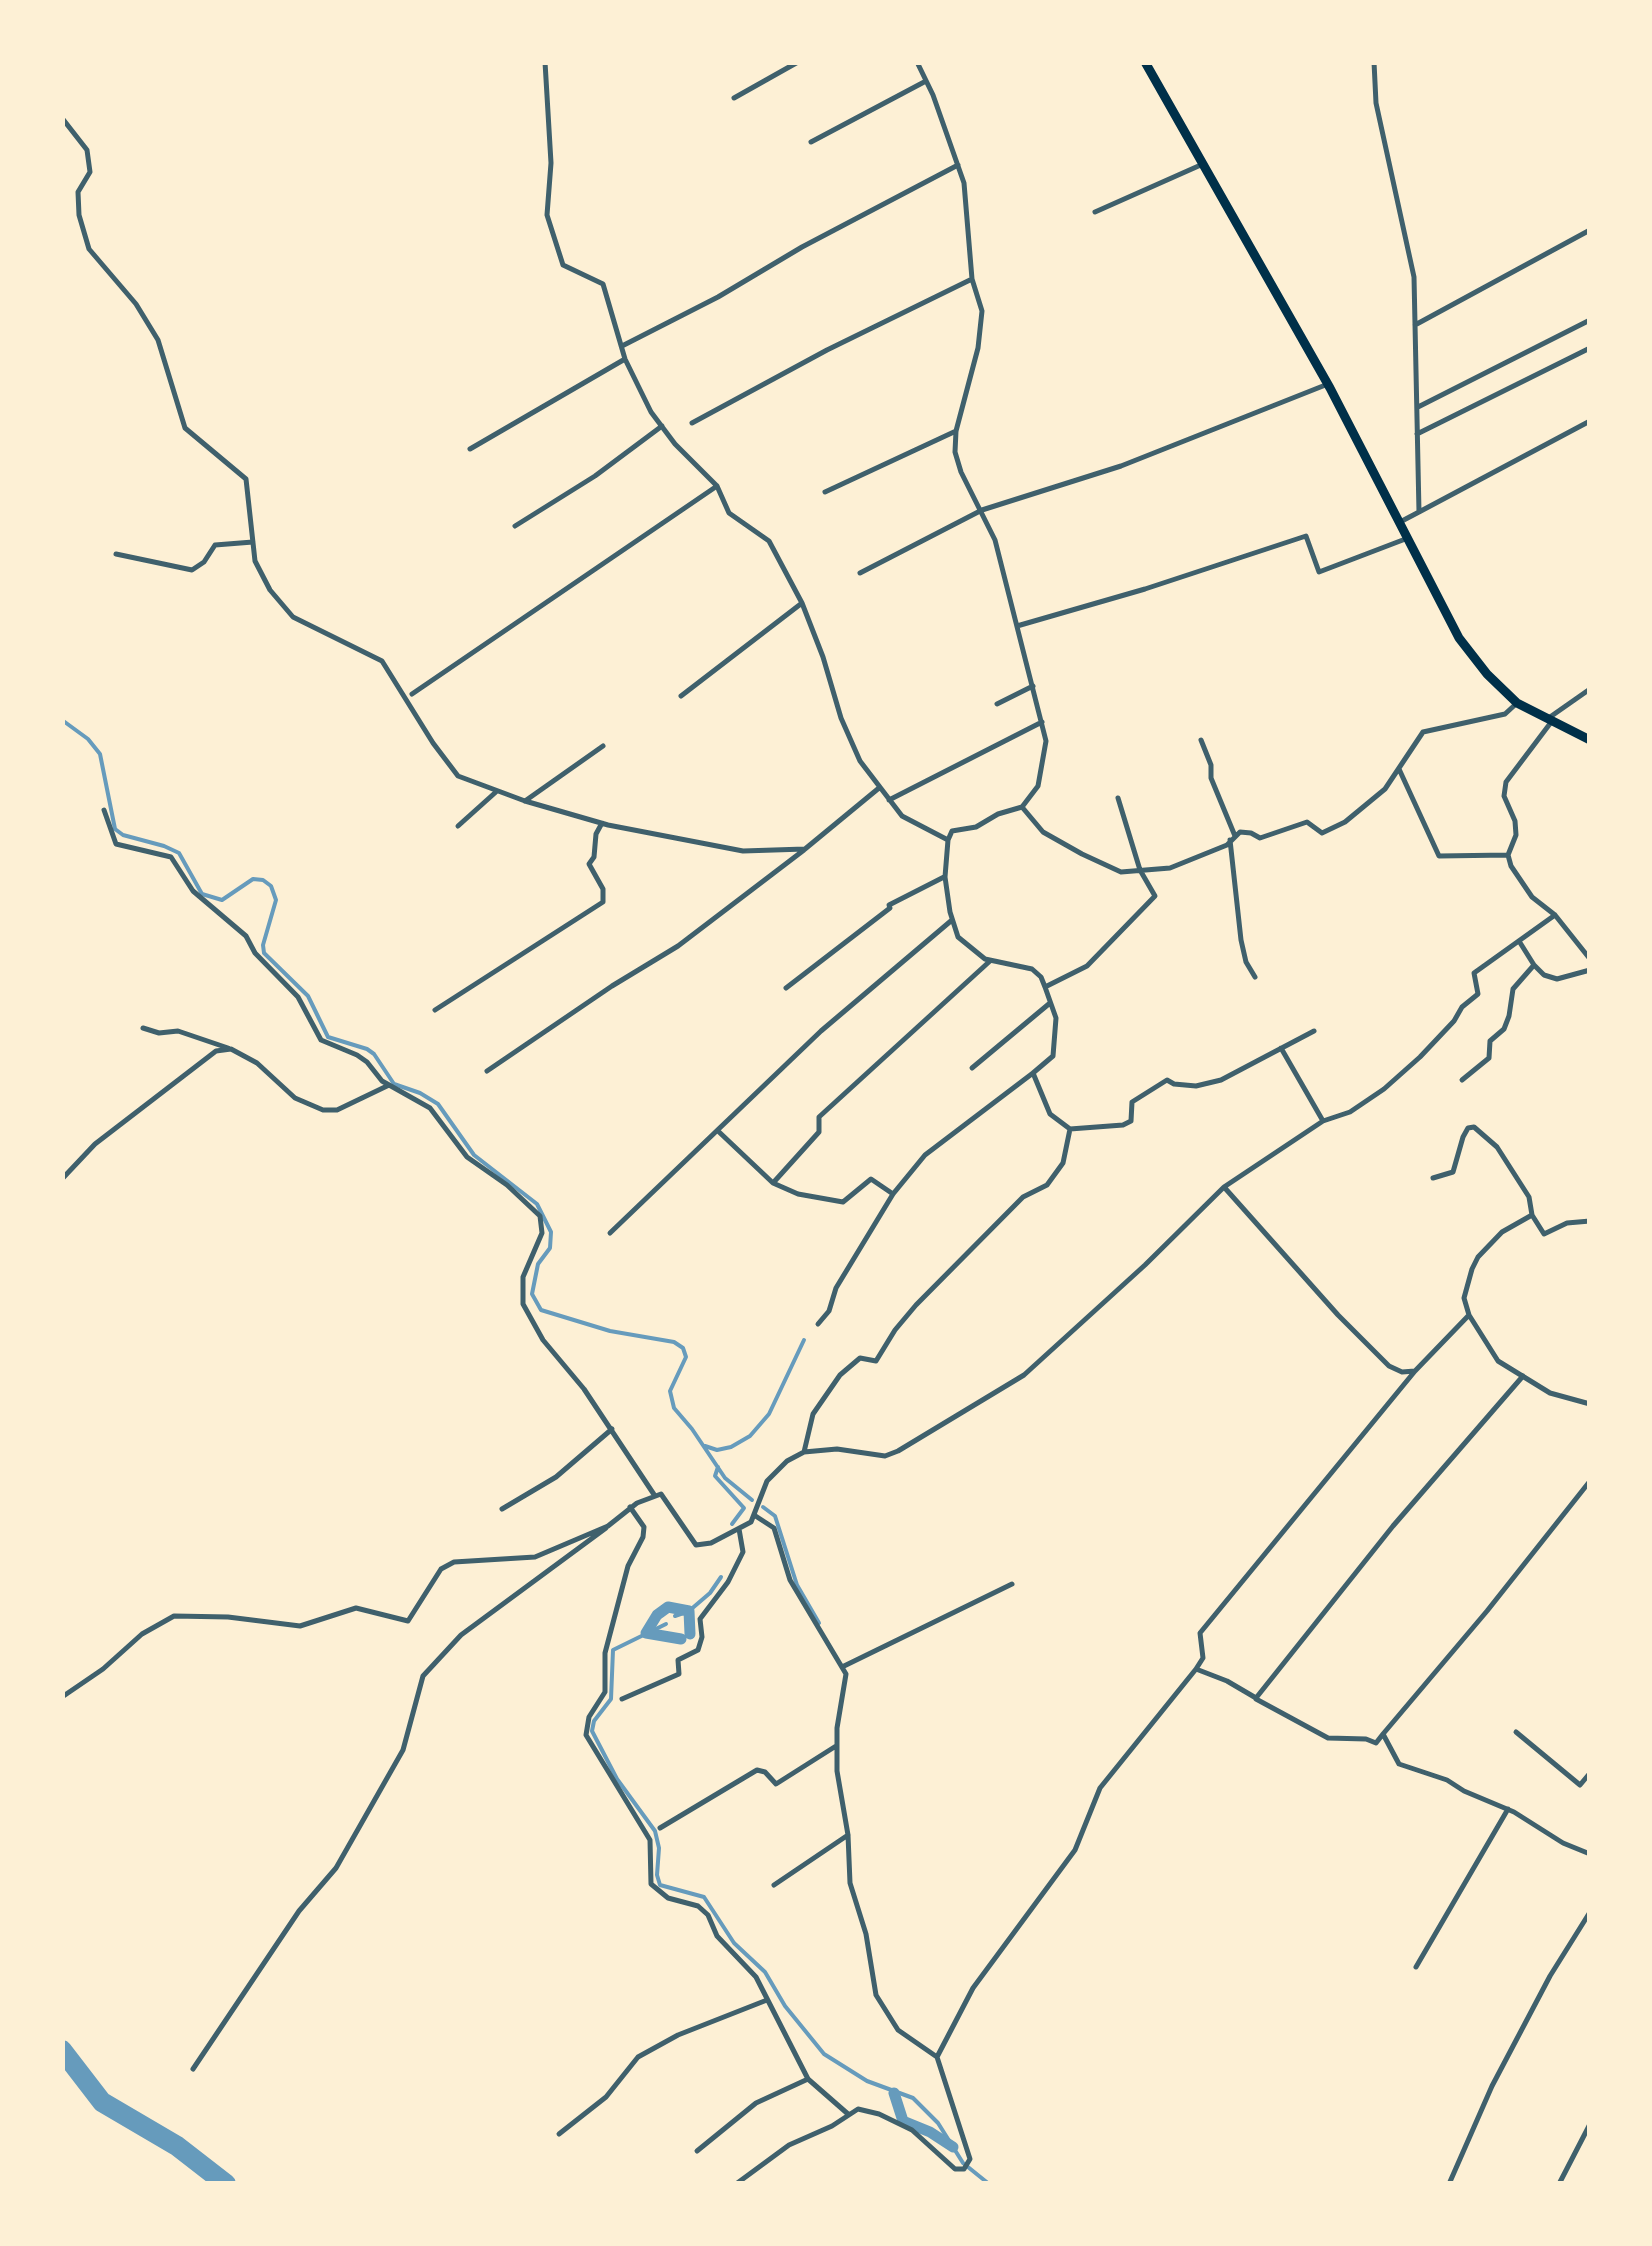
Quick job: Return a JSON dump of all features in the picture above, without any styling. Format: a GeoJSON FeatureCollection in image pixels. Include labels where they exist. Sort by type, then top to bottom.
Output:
{"type":"FeatureCollection","features":[{"type":"Feature","properties":{"kind":"highway"},"geometry":{"type":"LineString","coordinates":[[1145,62],[1328,384],[1459,638],[1487,674],[1517,702],[1590,740]]}},
{"type":"Feature","properties":{"kind":"street"},"geometry":{"type":"LineString","coordinates":[[545,62],[551,136],[546,215],[563,265],[602,284],[624,359],[662,426],[717,486],[730,513],[769,540],[802,603],[841,718],[860,761],[902,816],[948,840]]}},
{"type":"Feature","properties":{"kind":"street"},"geometry":{"type":"LineString","coordinates":[[734,98],[798,62]]}},
{"type":"Feature","properties":{"kind":"street"},"geometry":{"type":"LineString","coordinates":[[818,1324],[829,1311],[836,1288],[893,1194],[925,1156],[1053,1056],[1056,1018],[1045,988],[1032,969],[990,961],[958,937],[945,876],[952,830],[976,827],[998,814],[1022,807],[1038,786],[1046,741],[996,540],[961,472],[955,452],[982,312],[972,279],[964,182],[917,62]]}},
{"type":"Feature","properties":{"kind":"street"},"geometry":{"type":"LineString","coordinates":[[1374,62],[1376,103],[1414,277],[1419,512]]}},
{"type":"Feature","properties":{"kind":"street"},"geometry":{"type":"LineString","coordinates":[[812,142],[926,81]]}},
{"type":"Feature","properties":{"kind":"street"},"geometry":{"type":"LineString","coordinates":[[62,118],[87,150],[90,172],[78,192],[79,215],[89,249],[136,304],[158,340],[185,428],[246,479],[256,561],[270,590],[293,618],[382,661],[432,744],[458,776],[524,801],[602,823],[743,851],[805,849]]}},
{"type":"Feature","properties":{"kind":"street"},"geometry":{"type":"LineString","coordinates":[[1095,212],[1202,164]]}},
{"type":"Feature","properties":{"kind":"street"},"geometry":{"type":"LineString","coordinates":[[622,346],[958,165]]}},
{"type":"Feature","properties":{"kind":"street"},"geometry":{"type":"LineString","coordinates":[[1416,325],[1590,230]]}},
{"type":"Feature","properties":{"kind":"street"},"geometry":{"type":"LineString","coordinates":[[692,423],[827,350],[972,279]]}},
{"type":"Feature","properties":{"kind":"street"},"geometry":{"type":"LineString","coordinates":[[1418,408],[1590,320]]}},
{"type":"Feature","properties":{"kind":"street"},"geometry":{"type":"LineString","coordinates":[[1418,434],[1590,348]]}},
{"type":"Feature","properties":{"kind":"street"},"geometry":{"type":"LineString","coordinates":[[470,449],[624,359]]}},
{"type":"Feature","properties":{"kind":"street"},"geometry":{"type":"LineString","coordinates":[[860,573],[982,510],[1121,466],[1328,384]]}},
{"type":"Feature","properties":{"kind":"street"},"geometry":{"type":"LineString","coordinates":[[1400,522],[1590,421]]}},
{"type":"Feature","properties":{"kind":"street"},"geometry":{"type":"LineString","coordinates":[[515,526],[595,476],[662,426]]}},
{"type":"Feature","properties":{"kind":"street"},"geometry":{"type":"LineString","coordinates":[[825,492],[956,431]]}},
{"type":"Feature","properties":{"kind":"street"},"geometry":{"type":"LineString","coordinates":[[412,694],[717,486]]}},
{"type":"Feature","properties":{"kind":"street"},"geometry":{"type":"LineString","coordinates":[[1017,626],[1145,590],[1306,536],[1319,572],[1408,538]]}},
{"type":"Feature","properties":{"kind":"street"},"geometry":{"type":"LineString","coordinates":[[116,554],[192,570],[204,562],[215,546],[254,542]]}},
{"type":"Feature","properties":{"kind":"street"},"geometry":{"type":"LineString","coordinates":[[681,696],[802,603]]}},
{"type":"Feature","properties":{"kind":"street"},"geometry":{"type":"LineString","coordinates":[[997,704],[1033,686]]}},
{"type":"Feature","properties":{"kind":"street"},"geometry":{"type":"LineString","coordinates":[[1590,689],[1552,718],[1506,782],[1504,796],[1516,821],[1516,835],[1508,855],[1511,866],[1532,897],[1555,915],[1590,959]]}},
{"type":"Feature","properties":{"kind":"street"},"geometry":{"type":"LineString","coordinates":[[1022,807],[1043,832],[1121,872],[1170,868],[1220,848],[1244,832],[1260,838],[1307,822],[1322,833],[1345,822],[1384,789],[1407,753],[1429,729],[1505,714],[1517,702]]}},
{"type":"Feature","properties":{"kind":"street"},"geometry":{"type":"LineString","coordinates":[[889,800],[1042,722]]}},
{"type":"Feature","properties":{"kind":"street"},"geometry":{"type":"LineString","coordinates":[[1201,740],[1233,838],[1241,940],[1246,962],[1255,977]]}},
{"type":"Feature","properties":{"kind":"street"},"geometry":{"type":"LineString","coordinates":[[524,801],[604,746]]}},
{"type":"Feature","properties":{"kind":"street"},"geometry":{"type":"LineString","coordinates":[[1399,769],[1438,856],[1508,855]]}},
{"type":"Feature","properties":{"kind":"street"},"geometry":{"type":"LineString","coordinates":[[487,1072],[678,946],[880,788]]}},
{"type":"Feature","properties":{"kind":"street"},"geometry":{"type":"LineString","coordinates":[[458,826],[496,791]]}},
{"type":"Feature","properties":{"kind":"street"},"geometry":{"type":"LineString","coordinates":[[1045,988],[1087,966],[1155,896],[1140,870],[1118,798]]}},
{"type":"Feature","properties":{"kind":"street"},"geometry":{"type":"LineString","coordinates":[[104,810],[116,844],[171,857],[194,891],[246,936],[256,953],[298,997],[321,1040],[367,1062],[388,1085],[430,1108],[467,1157],[540,1216],[542,1233],[523,1277],[523,1304],[543,1340],[612,1429],[655,1496]]}},
{"type":"Feature","properties":{"kind":"street"},"geometry":{"type":"LineString","coordinates":[[436,1010],[603,902],[603,889],[589,864],[602,823]]}},
{"type":"Feature","properties":{"kind":"street"},"geometry":{"type":"LineString","coordinates":[[786,988],[890,908],[889,904],[945,876]]}},
{"type":"Feature","properties":{"kind":"street"},"geometry":{"type":"LineString","coordinates":[[193,2068],[299,1912],[336,1868],[403,1750],[423,1676],[462,1635],[630,1508],[655,1496],[662,1494],[696,1545],[722,1540],[751,1522],[767,1481],[787,1461],[804,1452],[836,1449],[884,1456],[1024,1374],[1081,1325],[1224,1187],[1322,1121],[1361,1104],[1420,1057],[1478,994],[1474,973],[1555,915]]}},
{"type":"Feature","properties":{"kind":"street"},"geometry":{"type":"LineString","coordinates":[[610,1233],[821,1030],[952,920]]}},
{"type":"Feature","properties":{"kind":"street"},"geometry":{"type":"LineString","coordinates":[[1519,940],[1534,966],[1557,980],[1590,970]]}},
{"type":"Feature","properties":{"kind":"street"},"geometry":{"type":"LineString","coordinates":[[773,1183],[819,1132],[819,1117],[990,961]]}},
{"type":"Feature","properties":{"kind":"street"},"geometry":{"type":"LineString","coordinates":[[1462,1080],[1489,1058],[1490,1042],[1504,1029],[1514,989],[1534,966]]}},
{"type":"Feature","properties":{"kind":"street"},"geometry":{"type":"LineString","coordinates":[[972,1068],[1050,1003]]}},
{"type":"Feature","properties":{"kind":"street"},"geometry":{"type":"LineString","coordinates":[[143,1028],[159,1033],[178,1031],[231,1049],[257,1063],[294,1098],[323,1110],[337,1110],[388,1085]]}},
{"type":"Feature","properties":{"kind":"street"},"geometry":{"type":"LineString","coordinates":[[1033,1072],[1050,1114],[1070,1129],[1123,1125],[1131,1121],[1132,1102],[1167,1080],[1174,1084],[1207,1084],[1314,1032]]}},
{"type":"Feature","properties":{"kind":"street"},"geometry":{"type":"LineString","coordinates":[[1281,1048],[1322,1121]]}},
{"type":"Feature","properties":{"kind":"street"},"geometry":{"type":"LineString","coordinates":[[62,1179],[110,1132],[216,1051],[231,1049]]}},
{"type":"Feature","properties":{"kind":"street"},"geometry":{"type":"LineString","coordinates":[[1433,1178],[1452,1172],[1463,1136],[1468,1128],[1474,1127],[1496,1147],[1529,1197],[1532,1215],[1544,1234],[1567,1223],[1590,1221]]}},
{"type":"Feature","properties":{"kind":"street"},"geometry":{"type":"LineString","coordinates":[[804,1452],[813,1414],[840,1375],[860,1358],[876,1361],[894,1330],[916,1304],[1023,1197],[1047,1186],[1063,1164],[1070,1129]]}},
{"type":"Feature","properties":{"kind":"street"},"geometry":{"type":"LineString","coordinates":[[718,1131],[773,1183],[809,1197],[843,1202],[867,1180],[877,1181],[893,1194]]}},
{"type":"Feature","properties":{"kind":"street"},"geometry":{"type":"LineString","coordinates":[[1224,1187],[1372,1350],[1402,1372],[1415,1372]]}},
{"type":"Feature","properties":{"kind":"street"},"geometry":{"type":"LineString","coordinates":[[1532,1215],[1502,1232],[1478,1256],[1464,1298],[1469,1315],[1498,1361],[1550,1393],[1590,1404]]}},
{"type":"Feature","properties":{"kind":"street"},"geometry":{"type":"LineString","coordinates":[[937,2056],[973,1988],[1076,1850],[1100,1788],[1196,1670],[1202,1658],[1200,1633],[1415,1372],[1469,1315]]}},
{"type":"Feature","properties":{"kind":"street"},"geometry":{"type":"LineString","coordinates":[[1256,1698],[1393,1526],[1523,1376]]}},
{"type":"Feature","properties":{"kind":"street"},"geometry":{"type":"LineString","coordinates":[[502,1508],[556,1476],[612,1429]]}},
{"type":"Feature","properties":{"kind":"street"},"geometry":{"type":"LineString","coordinates":[[1196,1670],[1227,1681],[1328,1738],[1376,1743],[1590,1481]]}},
{"type":"Feature","properties":{"kind":"street"},"geometry":{"type":"LineString","coordinates":[[630,1508],[644,1527],[643,1537],[628,1566],[605,1654],[605,1692],[589,1716],[586,1735],[650,1840],[651,1884],[668,1898],[698,1906],[708,1915],[718,1936],[751,1970],[808,2080],[848,2114]]}},
{"type":"Feature","properties":{"kind":"street"},"geometry":{"type":"LineString","coordinates":[[736,2184],[789,2145],[832,2126],[858,2109],[912,2130],[955,2169],[964,2169],[969,2162],[937,2056],[898,2030],[876,1996],[866,1934],[850,1883],[848,1835],[839,1791],[836,1746],[846,1674],[790,1580],[774,1528],[754,1514]]}},
{"type":"Feature","properties":{"kind":"street"},"geometry":{"type":"LineString","coordinates":[[62,1696],[142,1634],[174,1616],[228,1617],[300,1626],[356,1608],[408,1621],[440,1569],[454,1562],[535,1558],[608,1526]]}},
{"type":"Feature","properties":{"kind":"street"},"geometry":{"type":"LineString","coordinates":[[622,1700],[679,1674],[678,1660],[698,1650],[703,1613],[728,1582],[743,1552],[740,1530]]}},
{"type":"Feature","properties":{"kind":"street"},"geometry":{"type":"LineString","coordinates":[[842,1667],[1012,1584]]}},
{"type":"Feature","properties":{"kind":"street"},"geometry":{"type":"LineString","coordinates":[[1516,1732],[1580,1784],[1590,1773]]}},
{"type":"Feature","properties":{"kind":"street"},"geometry":{"type":"LineString","coordinates":[[1383,1734],[1399,1764],[1447,1780],[1590,1854]]}},
{"type":"Feature","properties":{"kind":"street"},"geometry":{"type":"LineString","coordinates":[[660,1828],[757,1770],[765,1772],[776,1784],[836,1746]]}},
{"type":"Feature","properties":{"kind":"street"},"geometry":{"type":"LineString","coordinates":[[1416,1967],[1508,1810]]}},
{"type":"Feature","properties":{"kind":"street"},"geometry":{"type":"LineString","coordinates":[[774,1885],[848,1835]]}},
{"type":"Feature","properties":{"kind":"street"},"geometry":{"type":"LineString","coordinates":[[1449,2184],[1492,2086],[1550,1976],[1590,1912]]}},
{"type":"Feature","properties":{"kind":"street"},"geometry":{"type":"LineString","coordinates":[[559,2134],[606,2097],[638,2057],[678,2035],[768,2000]]}},
{"type":"Feature","properties":{"kind":"street"},"geometry":{"type":"LineString","coordinates":[[697,2151],[756,2102],[808,2080]]}},
{"type":"Feature","properties":{"kind":"street"},"geometry":{"type":"LineString","coordinates":[[1559,2184],[1590,2124]]}},
{"type":"Feature","properties":{"kind":"waterway"},"geometry":{"type":"LineString","coordinates":[[62,720],[88,739],[100,754],[115,829],[179,853],[202,894],[222,900],[253,879],[271,886],[276,900],[264,953],[308,996],[328,1037],[367,1049],[394,1084],[438,1104],[474,1155],[537,1204],[551,1232],[550,1248],[538,1264],[532,1294],[541,1310],[610,1331],[674,1342],[683,1348],[686,1357],[670,1391],[674,1408],[725,1478],[752,1500]]}},
{"type":"Feature","properties":{"kind":"waterway"},"geometry":{"type":"LineString","coordinates":[[705,1446],[717,1450],[731,1447],[750,1436],[769,1414],[804,1340]]}},
{"type":"Feature","properties":{"kind":"waterway"},"geometry":{"type":"LineString","coordinates":[[718,1467],[715,1476],[744,1508],[732,1524]]}},
{"type":"Feature","properties":{"kind":"waterway"},"geometry":{"type":"LineString","coordinates":[[763,1507],[775,1516],[797,1585],[819,1623]]}},
{"type":"Feature","properties":{"kind":"waterway"},"geometry":{"type":"LineString","coordinates":[[675,1616],[689,1611],[721,1577]]}},
{"type":"Feature","properties":{"kind":"waterway"},"geometry":{"type":"LineString","coordinates":[[681,1639],[646,1633],[657,1615],[668,1607],[689,1611],[690,1634]]}},
{"type":"Feature","properties":{"kind":"waterway"},"geometry":{"type":"LineString","coordinates":[[666,1624],[613,1650],[611,1699],[594,1721],[592,1731],[617,1779],[655,1831],[660,1885],[704,1897],[734,1943],[765,1972],[785,2006],[824,2054],[867,2081],[913,2098],[938,2123],[963,2163],[989,2184]]}},
{"type":"Feature","properties":{"kind":"waterway"},"geometry":{"type":"LineString","coordinates":[[62,2050],[102,2102],[177,2146],[226,2184]]}},
{"type":"Feature","properties":{"kind":"waterway"},"geometry":{"type":"LineString","coordinates":[[894,2093],[903,2121],[953,2147]]}}]}
